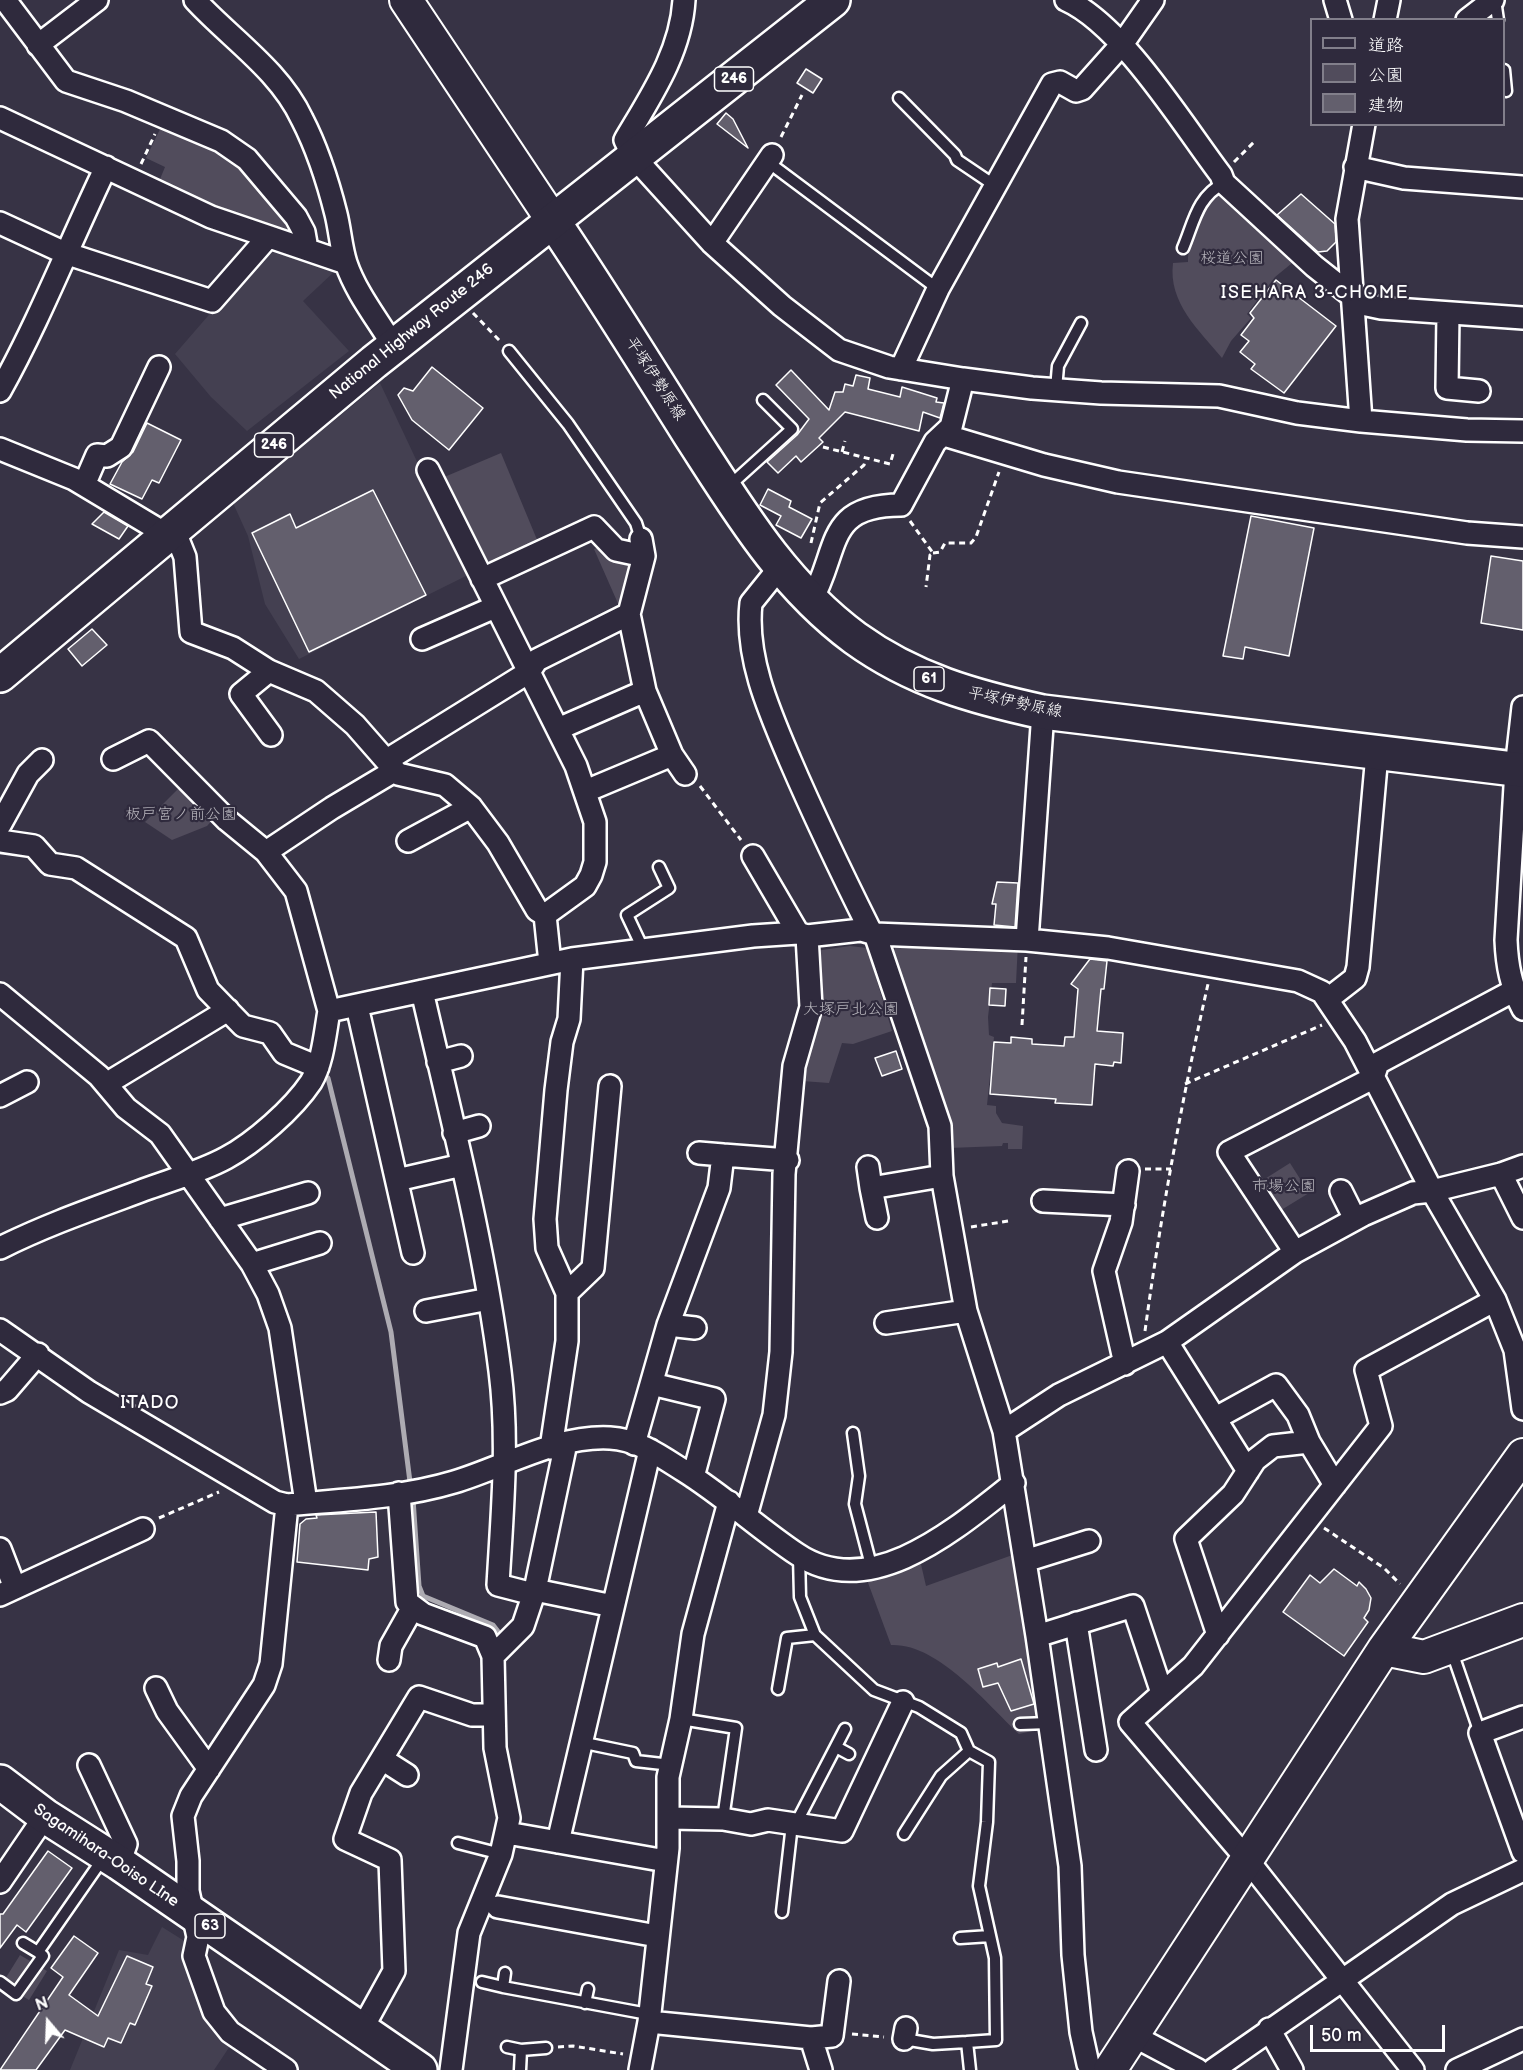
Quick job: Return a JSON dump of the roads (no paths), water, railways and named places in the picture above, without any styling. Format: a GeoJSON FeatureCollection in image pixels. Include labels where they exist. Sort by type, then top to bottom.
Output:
{"type":"FeatureCollection","features":[{"type":"Feature","properties":{"kind":"main road","name":"National Highway Route 246"},"geometry":{"type":"LineString","coordinates":[[0,675],[394,347],[833,0]]}},
{"type":"Feature","properties":{"kind":"main road","name":"平塚伊勢原線"},"geometry":{"type":"LineString","coordinates":[[553,221],[726,489],[780,567],[811,601],[856,638],[917,674],[974,697],[1043,711],[1520,770]]}},
{"type":"Feature","properties":{"kind":"main road","name":"Sagamihara-Ooiso LIne"},"geometry":{"type":"LineString","coordinates":[[0,1782],[45,1816],[112,1859],[420,2070]]}},
{"type":"Feature","properties":{"kind":"street"},"geometry":{"type":"LineString","coordinates":[[5,0],[66,81],[126,100],[221,141],[247,159],[296,217],[304,232],[307,249]]}},
{"type":"Feature","properties":{"kind":"street"},"geometry":{"type":"LineString","coordinates":[[38,45],[97,0]]}},
{"type":"Feature","properties":{"kind":"street"},"geometry":{"type":"LineString","coordinates":[[195,0],[233,39],[266,66],[302,117],[336,214],[346,263],[357,288],[394,347]]}},
{"type":"Feature","properties":{"kind":"street"},"geometry":{"type":"LineString","coordinates":[[406,0],[553,221]]}},
{"type":"Feature","properties":{"kind":"street"},"geometry":{"type":"LineString","coordinates":[[684,0],[678,35],[664,72],[625,140],[633,156],[712,243],[782,306],[839,350],[901,369],[963,379],[1056,389],[1220,396],[1297,413],[1361,421],[1467,430],[1523,431]]}},
{"type":"Feature","properties":{"kind":"street"},"geometry":{"type":"LineString","coordinates":[[1066,0],[1077,5],[1123,43],[1222,179],[1314,266],[1362,303],[1381,308],[1523,318]]}},
{"type":"Feature","properties":{"kind":"street"},"geometry":{"type":"LineString","coordinates":[[901,369],[938,289],[997,187],[1028,124],[1052,84],[1060,82],[1076,91],[1082,89],[1123,43],[1153,0]]}},
{"type":"Feature","properties":{"kind":"street"},"geometry":{"type":"LineString","coordinates":[[1335,0],[1340,18]]}},
{"type":"Feature","properties":{"kind":"street"},"geometry":{"type":"LineString","coordinates":[[1385,18],[1389,0]]}},
{"type":"Feature","properties":{"kind":"street"},"geometry":{"type":"LineString","coordinates":[[1470,18],[1494,0]]}},
{"type":"Feature","properties":{"kind":"street"},"geometry":{"type":"LineString","coordinates":[[0,118],[211,217],[346,263]]}},
{"type":"Feature","properties":{"kind":"street"},"geometry":{"type":"LineString","coordinates":[[1361,421],[1347,219],[1364,126]]}},
{"type":"Feature","properties":{"kind":"street"},"geometry":{"type":"LineString","coordinates":[[712,243],[770,159]]}},
{"type":"Feature","properties":{"kind":"street"},"geometry":{"type":"LineString","coordinates":[[0,391],[24,348],[64,253],[106,167]]}},
{"type":"Feature","properties":{"kind":"street"},"geometry":{"type":"LineString","coordinates":[[1356,167],[1404,178],[1523,187]]}},
{"type":"Feature","properties":{"kind":"street"},"geometry":{"type":"LineString","coordinates":[[0,223],[64,253],[212,301],[268,237]]}},
{"type":"Feature","properties":{"kind":"street"},"geometry":{"type":"LineString","coordinates":[[1448,313],[1447,388],[1469,393]]}},
{"type":"Feature","properties":{"kind":"street"},"geometry":{"type":"LineString","coordinates":[[84,485],[97,455],[107,456],[121,447],[159,367]]}},
{"type":"Feature","properties":{"kind":"street"},"geometry":{"type":"LineString","coordinates":[[811,601],[822,581],[836,535],[842,525],[864,508],[901,505],[935,442],[951,427],[963,379]]}},
{"type":"Feature","properties":{"kind":"street"},"geometry":{"type":"LineString","coordinates":[[945,435],[1118,482],[1467,533],[1523,537]]}},
{"type":"Feature","properties":{"kind":"street"},"geometry":{"type":"LineString","coordinates":[[0,449],[84,485],[179,542],[184,557],[192,632],[233,648],[270,671],[316,692],[355,725],[391,766],[408,778],[445,785],[471,807],[498,843],[537,910],[545,915]]}},
{"type":"Feature","properties":{"kind":"street"},"geometry":{"type":"LineString","coordinates":[[428,470],[558,729],[586,791],[595,822],[595,862],[591,875],[585,886],[545,915]]}},
{"type":"Feature","properties":{"kind":"street"},"geometry":{"type":"LineString","coordinates":[[482,579],[594,527],[616,550],[643,547],[629,614],[645,691],[672,755],[685,774]]}},
{"type":"Feature","properties":{"kind":"street"},"geometry":{"type":"LineString","coordinates":[[780,567],[751,603],[752,648],[771,714],[836,863],[870,930],[875,934],[940,1126],[942,1176],[966,1311],[1004,1431],[1014,1483],[1070,1866],[1073,1956],[1081,2032],[1088,2064],[1093,2070]]}},
{"type":"Feature","properties":{"kind":"street"},"geometry":{"type":"LineString","coordinates":[[422,639],[495,607]]}},
{"type":"Feature","properties":{"kind":"street"},"geometry":{"type":"LineString","coordinates":[[266,852],[529,672],[537,660],[629,614]]}},
{"type":"Feature","properties":{"kind":"street"},"geometry":{"type":"LineString","coordinates":[[270,671],[241,694],[271,735]]}},
{"type":"Feature","properties":{"kind":"street"},"geometry":{"type":"LineString","coordinates":[[558,729],[645,691]]}},
{"type":"Feature","properties":{"kind":"street"},"geometry":{"type":"LineString","coordinates":[[1295,1252],[1228,1152],[1373,1078],[1378,1063],[1518,1000],[1507,968],[1506,940],[1523,707]]}},
{"type":"Feature","properties":{"kind":"street"},"geometry":{"type":"LineString","coordinates":[[1027,940],[1043,711]]}},
{"type":"Feature","properties":{"kind":"street"},"geometry":{"type":"LineString","coordinates":[[0,1248],[56,1222],[226,1158],[258,1136],[296,1100],[311,1081],[318,1067],[329,1011],[296,891],[266,852],[227,820],[149,741],[113,759]]}},
{"type":"Feature","properties":{"kind":"street"},"geometry":{"type":"LineString","coordinates":[[1328,999],[1354,978],[1358,966],[1377,754]]}},
{"type":"Feature","properties":{"kind":"street"},"geometry":{"type":"LineString","coordinates":[[586,791],[672,755]]}},
{"type":"Feature","properties":{"kind":"street"},"geometry":{"type":"LineString","coordinates":[[0,825],[28,774],[42,760]]}},
{"type":"Feature","properties":{"kind":"street"},"geometry":{"type":"LineString","coordinates":[[408,841],[471,807]]}},
{"type":"Feature","properties":{"kind":"street"},"geometry":{"type":"LineString","coordinates":[[0,841],[34,846],[51,864],[75,868],[186,938],[208,990],[243,1026],[270,1033],[284,1053],[318,1067]]}},
{"type":"Feature","properties":{"kind":"street"},"geometry":{"type":"LineString","coordinates":[[746,1516],[774,1415],[781,1352],[784,1174],[788,1160],[794,1066],[811,1007],[803,935],[753,856]]}},
{"type":"Feature","properties":{"kind":"street"},"geometry":{"type":"LineString","coordinates":[[545,915],[550,963]]}},
{"type":"Feature","properties":{"kind":"street"},"geometry":{"type":"LineString","coordinates":[[329,1011],[572,959],[645,952],[753,936],[861,930],[875,934],[1027,940],[1108,948],[1298,981],[1313,986],[1328,999],[1355,1041],[1432,1191],[1495,1300],[1515,1350],[1523,1409]]}},
{"type":"Feature","properties":{"kind":"street"},"geometry":{"type":"LineString","coordinates":[[493,1656],[523,1626],[534,1592],[559,1446],[567,1341],[567,1293],[547,1248],[545,1219],[557,1078],[562,1042],[569,1019],[572,959]]}},
{"type":"Feature","properties":{"kind":"street"},"geometry":{"type":"LineString","coordinates":[[422,991],[483,1252],[500,1373],[505,1465],[498,1585],[613,1606]]}},
{"type":"Feature","properties":{"kind":"street"},"geometry":{"type":"LineString","coordinates":[[0,994],[106,1084],[126,1108],[160,1134],[252,1264],[268,1294],[280,1328],[297,1504],[271,1664],[264,1685],[191,1796],[183,1816],[191,1913],[198,1937],[194,1956],[214,2012],[230,2032],[280,2068]]}},
{"type":"Feature","properties":{"kind":"street"},"geometry":{"type":"LineString","coordinates":[[357,1006],[413,1252]]}},
{"type":"Feature","properties":{"kind":"street"},"geometry":{"type":"LineString","coordinates":[[106,1084],[228,1010]]}},
{"type":"Feature","properties":{"kind":"street"},"geometry":{"type":"LineString","coordinates":[[438,1062],[461,1056]]}},
{"type":"Feature","properties":{"kind":"street"},"geometry":{"type":"LineString","coordinates":[[0,1096],[27,1082]]}},
{"type":"Feature","properties":{"kind":"street"},"geometry":{"type":"LineString","coordinates":[[567,1293],[593,1268],[610,1086]]}},
{"type":"Feature","properties":{"kind":"street"},"geometry":{"type":"LineString","coordinates":[[454,1133],[478,1126]]}},
{"type":"Feature","properties":{"kind":"street"},"geometry":{"type":"LineString","coordinates":[[699,1153],[788,1160]]}},
{"type":"Feature","properties":{"kind":"street"},"geometry":{"type":"LineString","coordinates":[[558,1842],[613,1606],[652,1384],[686,1271],[709,1220],[719,1188],[723,1155]]}},
{"type":"Feature","properties":{"kind":"street"},"geometry":{"type":"LineString","coordinates":[[397,1180],[462,1165]]}},
{"type":"Feature","properties":{"kind":"street"},"geometry":{"type":"LineString","coordinates":[[1004,1431],[1059,1395],[1167,1342],[1295,1252],[1355,1219],[1413,1193],[1432,1191],[1501,1174],[1523,1166]]}},
{"type":"Feature","properties":{"kind":"street"},"geometry":{"type":"LineString","coordinates":[[868,1167],[876,1218]]}},
{"type":"Feature","properties":{"kind":"street"},"geometry":{"type":"LineString","coordinates":[[1125,1364],[1104,1271],[1124,1205],[1128,1171]]}},
{"type":"Feature","properties":{"kind":"street"},"geometry":{"type":"LineString","coordinates":[[1501,1174],[1523,1218]]}},
{"type":"Feature","properties":{"kind":"street"},"geometry":{"type":"LineString","coordinates":[[871,1188],[942,1176]]}},
{"type":"Feature","properties":{"kind":"street"},"geometry":{"type":"LineString","coordinates":[[219,1219],[302,1191]]}},
{"type":"Feature","properties":{"kind":"street"},"geometry":{"type":"LineString","coordinates":[[1341,1191],[1355,1219]]}},
{"type":"Feature","properties":{"kind":"street"},"geometry":{"type":"LineString","coordinates":[[1044,1202],[1124,1205]]}},
{"type":"Feature","properties":{"kind":"street"},"geometry":{"type":"LineString","coordinates":[[252,1264],[311,1251]]}},
{"type":"Feature","properties":{"kind":"street"},"geometry":{"type":"LineString","coordinates":[[426,1311],[489,1299]]}},
{"type":"Feature","properties":{"kind":"street"},"geometry":{"type":"LineString","coordinates":[[1413,2070],[1246,1858],[1130,1722],[1193,1666],[1381,1426],[1366,1370],[1495,1300]]}},
{"type":"Feature","properties":{"kind":"street"},"geometry":{"type":"LineString","coordinates":[[886,1323],[966,1311]]}},
{"type":"Feature","properties":{"kind":"street"},"geometry":{"type":"LineString","coordinates":[[668,1325],[695,1328]]}},
{"type":"Feature","properties":{"kind":"street"},"geometry":{"type":"LineString","coordinates":[[0,1330],[38,1354],[89,1392],[240,1484],[274,1502],[297,1504],[399,1493],[453,1483],[559,1446],[610,1438],[624,1439],[693,1477],[799,1556],[834,1569],[872,1569],[896,1562],[941,1537],[1014,1483]]}},
{"type":"Feature","properties":{"kind":"street"},"geometry":{"type":"LineString","coordinates":[[1167,1342],[1248,1471]]}},
{"type":"Feature","properties":{"kind":"street"},"geometry":{"type":"LineString","coordinates":[[0,1393],[7,1390],[38,1354]]}},
{"type":"Feature","properties":{"kind":"street"},"geometry":{"type":"LineString","coordinates":[[652,1384],[714,1399],[693,1477]]}},
{"type":"Feature","properties":{"kind":"street"},"geometry":{"type":"LineString","coordinates":[[1216,1418],[1276,1385],[1298,1415],[1309,1442],[1335,1485]]}},
{"type":"Feature","properties":{"kind":"street"},"geometry":{"type":"LineString","coordinates":[[1218,1635],[1186,1539],[1233,1494],[1255,1460],[1273,1446],[1309,1442]]}},
{"type":"Feature","properties":{"kind":"street"},"geometry":{"type":"LineString","coordinates":[[1110,2070],[1384,1649],[1523,1455]]}},
{"type":"Feature","properties":{"kind":"street"},"geometry":{"type":"LineString","coordinates":[[399,1493],[407,1602],[423,1614],[485,1637],[493,1656],[495,1748],[509,1818],[501,1854],[469,1933],[451,2070]]}},
{"type":"Feature","properties":{"kind":"street"},"geometry":{"type":"LineString","coordinates":[[641,2063],[666,1861],[671,1765],[729,1502]]}},
{"type":"Feature","properties":{"kind":"street"},"geometry":{"type":"LineString","coordinates":[[0,1549],[7,1591],[143,1529]]}},
{"type":"Feature","properties":{"kind":"street"},"geometry":{"type":"LineString","coordinates":[[1025,1561],[1089,1541]]}},
{"type":"Feature","properties":{"kind":"street"},"geometry":{"type":"LineString","coordinates":[[1037,1636],[1133,1606],[1162,1693]]}},
{"type":"Feature","properties":{"kind":"street"},"geometry":{"type":"LineString","coordinates":[[389,1660],[391,1646],[413,1607]]}},
{"type":"Feature","properties":{"kind":"street"},"geometry":{"type":"LineString","coordinates":[[1384,1649],[1424,1657],[1452,1649],[1523,1620]]}},
{"type":"Feature","properties":{"kind":"street"},"geometry":{"type":"LineString","coordinates":[[1076,1623],[1096,1750]]}},
{"type":"Feature","properties":{"kind":"street"},"geometry":{"type":"LineString","coordinates":[[156,1688],[167,1711],[209,1769]]}},
{"type":"Feature","properties":{"kind":"street"},"geometry":{"type":"LineString","coordinates":[[362,2029],[394,1971],[390,1860],[338,1837],[361,1793],[419,1697],[472,1715],[494,1715]]}},
{"type":"Feature","properties":{"kind":"street"},"geometry":{"type":"LineString","coordinates":[[669,1818],[723,1819],[751,1824],[768,1820],[796,1826],[842,1831],[903,1702]]}},
{"type":"Feature","properties":{"kind":"street"},"geometry":{"type":"LineString","coordinates":[[1523,1716],[1480,1733],[1523,1852]]}},
{"type":"Feature","properties":{"kind":"street"},"geometry":{"type":"LineString","coordinates":[[382,1759],[407,1775]]}},
{"type":"Feature","properties":{"kind":"street"},"geometry":{"type":"LineString","coordinates":[[90,1765],[126,1844],[112,1859]]}},
{"type":"Feature","properties":{"kind":"street"},"geometry":{"type":"LineString","coordinates":[[0,1882],[45,1816]]}},
{"type":"Feature","properties":{"kind":"street"},"geometry":{"type":"LineString","coordinates":[[507,1833],[666,1861]]}},
{"type":"Feature","properties":{"kind":"street"},"geometry":{"type":"LineString","coordinates":[[1213,2070],[1452,1904],[1523,1870]]}},
{"type":"Feature","properties":{"kind":"street"},"geometry":{"type":"LineString","coordinates":[[498,1907],[520,1920],[588,1931],[657,1936]]}},
{"type":"Feature","properties":{"kind":"street"},"geometry":{"type":"LineString","coordinates":[[648,2018],[811,2038],[832,2036],[839,1981]]}},
{"type":"Feature","properties":{"kind":"street"},"geometry":{"type":"LineString","coordinates":[[1269,2029],[1292,2070]]}},
{"type":"Feature","properties":{"kind":"street"},"geometry":{"type":"LineString","coordinates":[[1132,2035],[1198,2070]]}},
{"type":"Feature","properties":{"kind":"street"},"geometry":{"type":"LineString","coordinates":[[811,2038],[821,2070]]}},
{"type":"Feature","properties":{"kind":"street"},"geometry":{"type":"LineString","coordinates":[[1456,2070],[1523,2039]]}},
{"type":"Feature","properties":{"kind":"lane"},"geometry":{"type":"LineString","coordinates":[[1494,0],[1497,18]]}},
{"type":"Feature","properties":{"kind":"lane"},"geometry":{"type":"LineString","coordinates":[[1505,84],[1506,91]]}},
{"type":"Feature","properties":{"kind":"lane"},"geometry":{"type":"LineString","coordinates":[[899,98],[955,155],[957,160],[997,187]]}},
{"type":"Feature","properties":{"kind":"lane"},"geometry":{"type":"LineString","coordinates":[[770,159],[938,289]]}},
{"type":"Feature","properties":{"kind":"lane"},"geometry":{"type":"LineString","coordinates":[[1183,248],[1196,208],[1222,179]]}},
{"type":"Feature","properties":{"kind":"lane"},"geometry":{"type":"LineString","coordinates":[[1056,389],[1058,366],[1081,323]]}},
{"type":"Feature","properties":{"kind":"lane"},"geometry":{"type":"LineString","coordinates":[[509,351],[568,424],[636,523],[643,547]]}},
{"type":"Feature","properties":{"kind":"lane"},"geometry":{"type":"LineString","coordinates":[[726,489],[792,429],[763,400]]}},
{"type":"Feature","properties":{"kind":"lane"},"geometry":{"type":"LineString","coordinates":[[645,952],[627,915],[669,888],[659,867]]}},
{"type":"Feature","properties":{"kind":"lane"},"geometry":{"type":"LineString","coordinates":[[854,1433],[859,1476],[855,1504],[872,1569]]}},
{"type":"Feature","properties":{"kind":"lane"},"geometry":{"type":"LineString","coordinates":[[799,1556],[800,1597],[815,1635],[874,1690],[919,1707],[961,1732],[969,1751],[989,1762],[987,1822],[979,1886],[994,1958],[996,2040],[933,2043],[905,2034]]}},
{"type":"Feature","properties":{"kind":"lane"},"geometry":{"type":"LineString","coordinates":[[778,1689],[787,1638],[815,1635]]}},
{"type":"Feature","properties":{"kind":"lane"},"geometry":{"type":"LineString","coordinates":[[1452,1649],[1480,1733]]}},
{"type":"Feature","properties":{"kind":"lane"},"geometry":{"type":"LineString","coordinates":[[681,1719],[736,1728],[723,1819]]}},
{"type":"Feature","properties":{"kind":"lane"},"geometry":{"type":"LineString","coordinates":[[1020,1724],[1049,1723]]}},
{"type":"Feature","properties":{"kind":"lane"},"geometry":{"type":"LineString","coordinates":[[782,1912],[778,1897],[791,1833],[844,1729]]}},
{"type":"Feature","properties":{"kind":"lane"},"geometry":{"type":"LineString","coordinates":[[580,1743],[633,1753],[636,1761],[671,1765]]}},
{"type":"Feature","properties":{"kind":"lane"},"geometry":{"type":"LineString","coordinates":[[836,1746],[849,1754]]}},
{"type":"Feature","properties":{"kind":"lane"},"geometry":{"type":"LineString","coordinates":[[904,1834],[941,1776],[969,1751]]}},
{"type":"Feature","properties":{"kind":"lane"},"geometry":{"type":"LineString","coordinates":[[458,1843],[501,1854]]}},
{"type":"Feature","properties":{"kind":"lane"},"geometry":{"type":"LineString","coordinates":[[38,1952],[112,1859]]}},
{"type":"Feature","properties":{"kind":"lane"},"geometry":{"type":"LineString","coordinates":[[960,1938],[990,1936]]}},
{"type":"Feature","properties":{"kind":"lane"},"geometry":{"type":"LineString","coordinates":[[0,1983],[16,1994],[43,1956],[23,1943]]}},
{"type":"Feature","properties":{"kind":"lane"},"geometry":{"type":"LineString","coordinates":[[503,1986],[505,1973]]}},
{"type":"Feature","properties":{"kind":"lane"},"geometry":{"type":"LineString","coordinates":[[482,1983],[648,2018]]}},
{"type":"Feature","properties":{"kind":"lane"},"geometry":{"type":"LineString","coordinates":[[585,2003],[588,1989]]}},
{"type":"Feature","properties":{"kind":"lane"},"geometry":{"type":"LineString","coordinates":[[967,2042],[970,2070]]}},
{"type":"Feature","properties":{"kind":"lane"},"geometry":{"type":"LineString","coordinates":[[507,2047],[521,2050],[546,2048]]}},
{"type":"Feature","properties":{"kind":"lane"},"geometry":{"type":"LineString","coordinates":[[520,2070],[521,2050]]}},
{"type":"Feature","properties":{"kind":"waterway"},"geometry":{"type":"LineString","coordinates":[[328,1078],[391,1332],[410,1482]]}},
{"type":"Feature","properties":{"kind":"waterway"},"geometry":{"type":"LineString","coordinates":[[413,1499],[419,1586],[423,1596],[493,1625],[503,1638]]}},
{"type":"Feature","properties":{"kind":"district","name":"ISEHARA 3-CHOME"},"geometry":{"type":"Point","coordinates":[1315,293]}},
{"type":"Feature","properties":{"kind":"district","name":"ITADO"},"geometry":{"type":"Point","coordinates":[150,1403]}},
{"type":"Feature","properties":{"kind":"park label","name":"桜道公園"},"geometry":{"type":"Point","coordinates":[1232,259]}},
{"type":"Feature","properties":{"kind":"park label","name":"板戸宮ノ前公園"},"geometry":{"type":"Point","coordinates":[181,815]}},
{"type":"Feature","properties":{"kind":"park label","name":"大塚戸北公園"},"geometry":{"type":"Point","coordinates":[851,1010]}},
{"type":"Feature","properties":{"kind":"park label","name":"市場公園"},"geometry":{"type":"Point","coordinates":[1284,1187]}}]}
